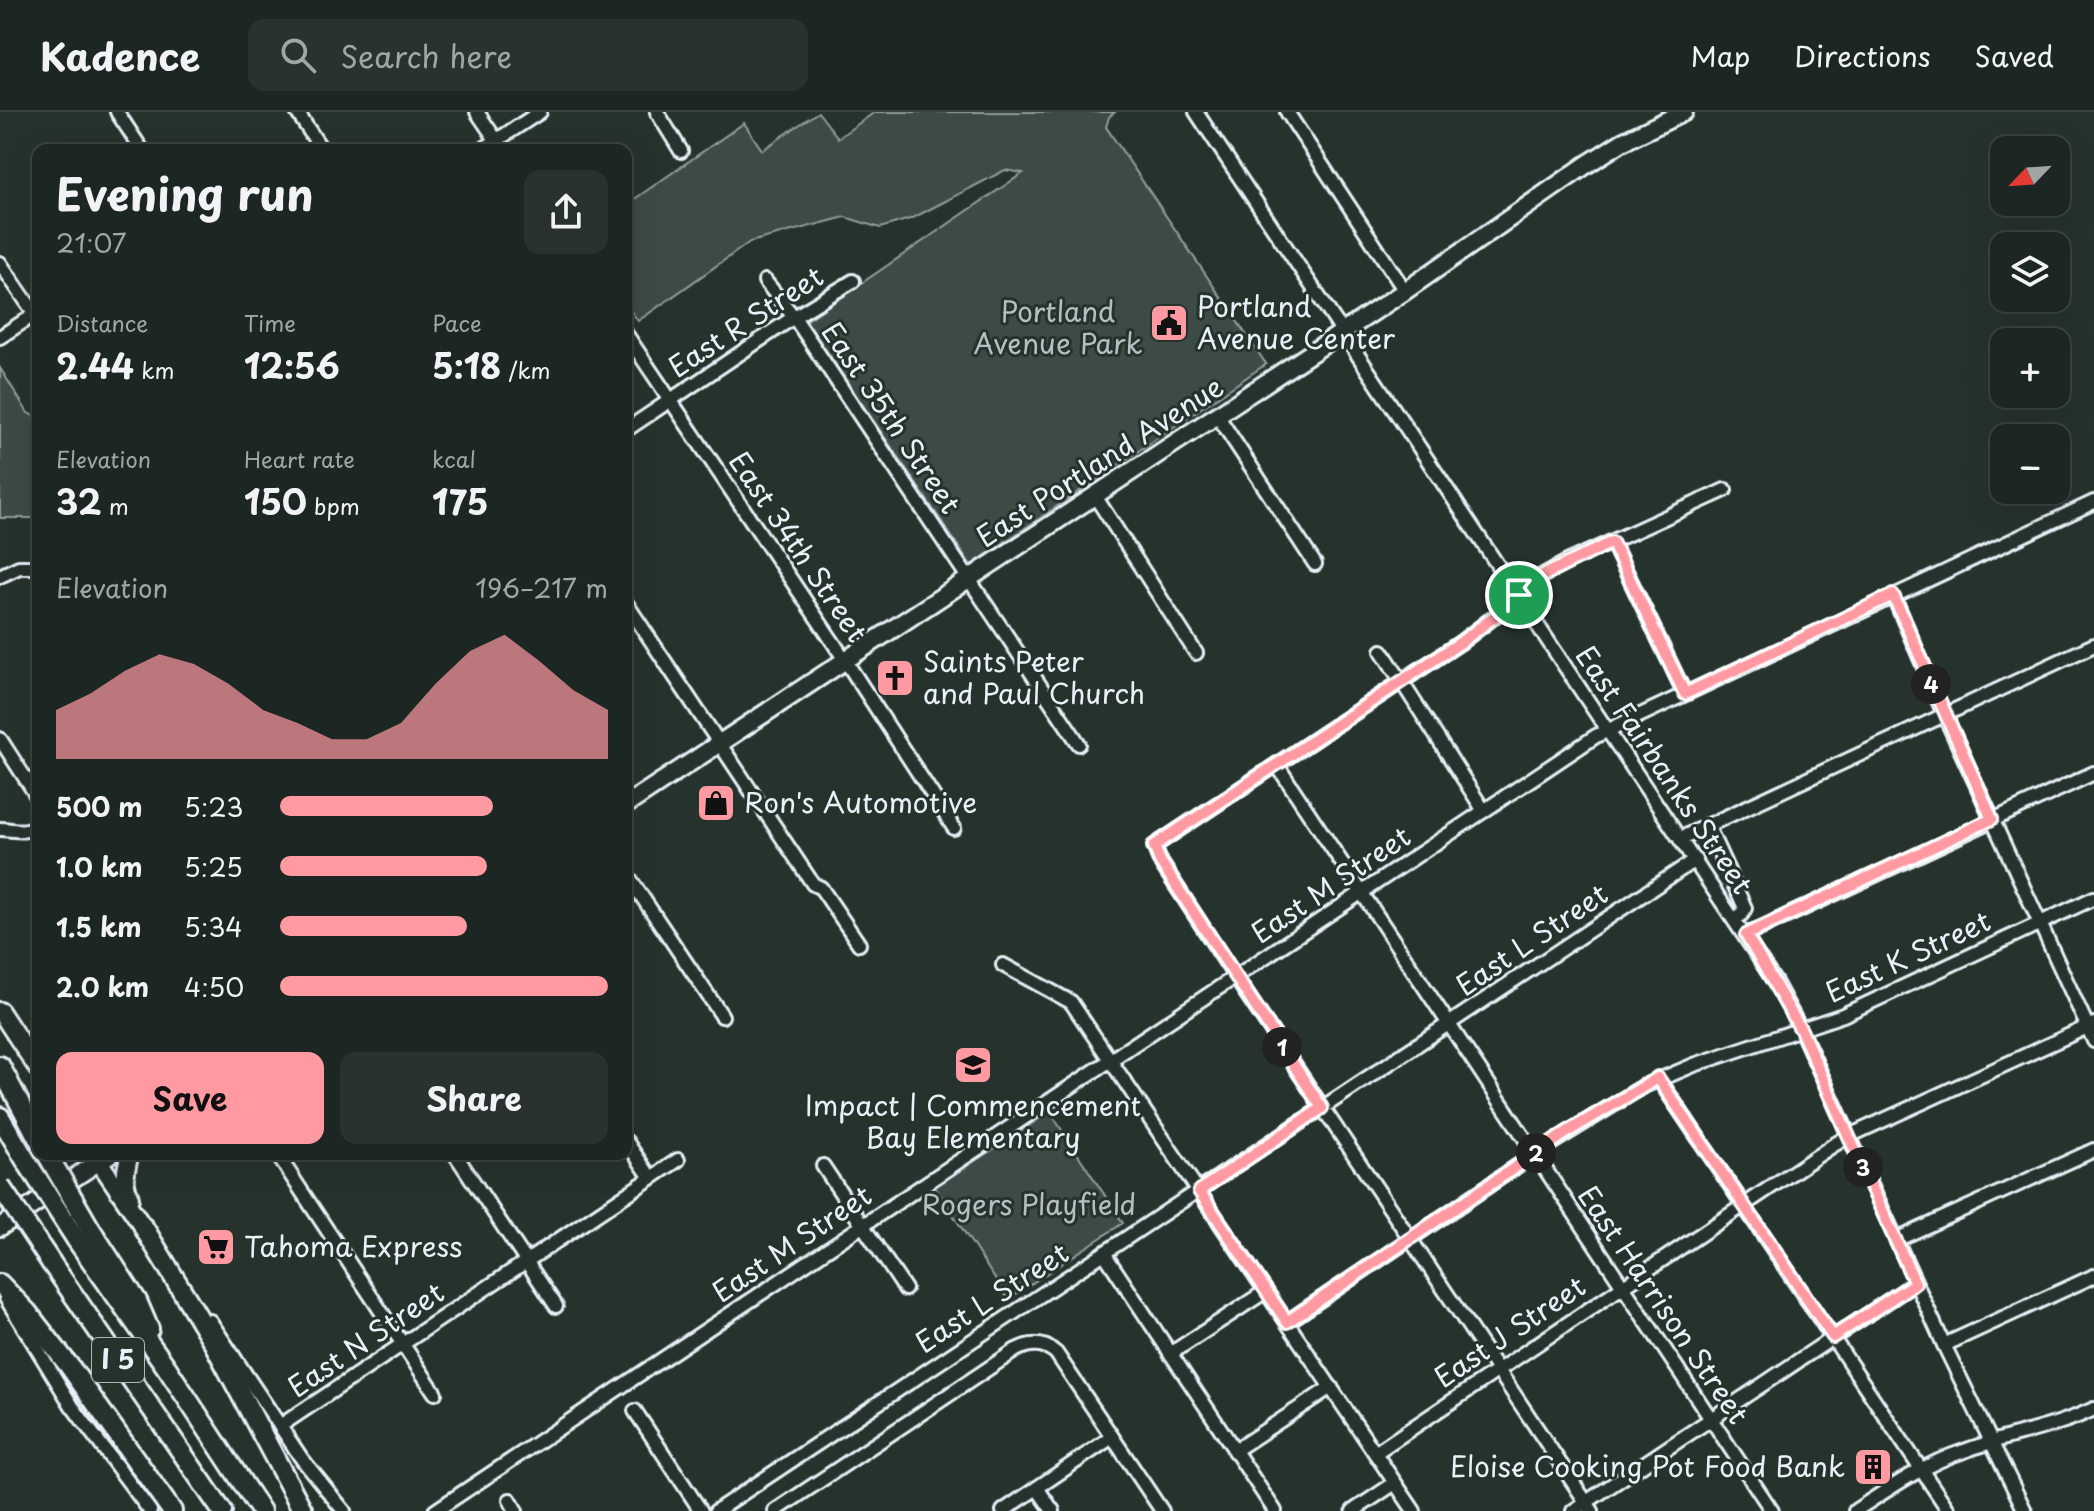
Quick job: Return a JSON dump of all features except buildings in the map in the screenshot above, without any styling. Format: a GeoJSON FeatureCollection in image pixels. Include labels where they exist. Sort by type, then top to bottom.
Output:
{"type":"FeatureCollection","features":[{"type":"Feature","properties":{"kind":"highway"},"geometry":{"type":"LineString","coordinates":[[0,1066],[32,1127]]}},
{"type":"Feature","properties":{"kind":"highway","name":"I 5"},"geometry":{"type":"LineString","coordinates":[[0,1117],[26,1161],[83,1234],[261,1511]]}},
{"type":"Feature","properties":{"kind":"highway"},"geometry":{"type":"LineString","coordinates":[[50,1160],[83,1234]]}},
{"type":"Feature","properties":{"kind":"highway","name":"I 5"},"geometry":{"type":"LineString","coordinates":[[0,1186],[222,1511]]}},
{"type":"Feature","properties":{"kind":"highway"},"geometry":{"type":"LineString","coordinates":[[140,1222],[197,1312],[303,1511]]}},
{"type":"Feature","properties":{"kind":"highway"},"geometry":{"type":"LineString","coordinates":[[0,1286],[27,1312],[70,1367],[172,1511]]}},
{"type":"Feature","properties":{"kind":"main road","name":"East Portland Avenue"},"geometry":{"type":"LineString","coordinates":[[632,801],[1405,291],[1586,165],[1622,142],[1684,112]]}},
{"type":"Feature","properties":{"kind":"main road"},"geometry":{"type":"LineString","coordinates":[[0,1011],[32,1060]]}},
{"type":"Feature","properties":{"kind":"main road"},"geometry":{"type":"LineString","coordinates":[[0,1227],[95,1160]]}},
{"type":"Feature","properties":{"kind":"main road"},"geometry":{"type":"LineString","coordinates":[[103,1160],[140,1222]]}},
{"type":"Feature","properties":{"kind":"main road"},"geometry":{"type":"LineString","coordinates":[[128,1160],[124,1173],[125,1186],[140,1222]]}},
{"type":"Feature","properties":{"kind":"street"},"geometry":{"type":"LineString","coordinates":[[117,112],[138,144]]}},
{"type":"Feature","properties":{"kind":"street"},"geometry":{"type":"LineString","coordinates":[[297,112],[318,144]]}},
{"type":"Feature","properties":{"kind":"street"},"geometry":{"type":"LineString","coordinates":[[477,112],[499,144]]}},
{"type":"Feature","properties":{"kind":"street"},"geometry":{"type":"LineString","coordinates":[[502,144],[540,112]]}},
{"type":"Feature","properties":{"kind":"street"},"geometry":{"type":"LineString","coordinates":[[657,112],[681,151]]}},
{"type":"Feature","properties":{"kind":"street","name":"East Fairbanks Street"},"geometry":{"type":"LineString","coordinates":[[1196,112],[1746,935],[1801,1030],[1915,1283],[2025,1511]]}},
{"type":"Feature","properties":{"kind":"street"},"geometry":{"type":"LineString","coordinates":[[1287,112],[1405,291]]}},
{"type":"Feature","properties":{"kind":"street"},"geometry":{"type":"LineString","coordinates":[[0,263],[32,310]]}},
{"type":"Feature","properties":{"kind":"street","name":"East 35th Street"},"geometry":{"type":"LineString","coordinates":[[765,281],[794,317],[1079,744]]}},
{"type":"Feature","properties":{"kind":"street","name":"East R Street"},"geometry":{"type":"LineString","coordinates":[[632,426],[853,281]]}},
{"type":"Feature","properties":{"kind":"street"},"geometry":{"type":"LineString","coordinates":[[0,337],[32,316]]}},
{"type":"Feature","properties":{"kind":"street","name":"East 34th Street"},"geometry":{"type":"LineString","coordinates":[[632,343],[954,828]]}},
{"type":"Feature","properties":{"kind":"street"},"geometry":{"type":"LineString","coordinates":[[1217,415],[1315,564]]}},
{"type":"Feature","properties":{"kind":"street"},"geometry":{"type":"LineString","coordinates":[[1589,1506],[1236,978],[1160,861],[1154,846],[1400,683],[1473,632],[1538,578],[1725,490]]}},
{"type":"Feature","properties":{"kind":"street"},"geometry":{"type":"LineString","coordinates":[[1095,496],[1196,653]]}},
{"type":"Feature","properties":{"kind":"street","name":"East M Street"},"geometry":{"type":"LineString","coordinates":[[435,1511],[1608,730],[2094,502]]}},
{"type":"Feature","properties":{"kind":"street"},"geometry":{"type":"LineString","coordinates":[[1612,542],[1685,694]]}},
{"type":"Feature","properties":{"kind":"street"},"geometry":{"type":"LineString","coordinates":[[0,576],[19,567],[32,567]]}},
{"type":"Feature","properties":{"kind":"street"},"geometry":{"type":"LineString","coordinates":[[1893,595],[1992,819],[2091,1026],[2094,1041]]}},
{"type":"Feature","properties":{"kind":"street"},"geometry":{"type":"LineString","coordinates":[[632,612],[813,884],[821,888],[859,944]]}},
{"type":"Feature","properties":{"kind":"street"},"geometry":{"type":"LineString","coordinates":[[1681,838],[2094,645]]}},
{"type":"Feature","properties":{"kind":"street"},"geometry":{"type":"LineString","coordinates":[[1382,651],[1484,811]]}},
{"type":"Feature","properties":{"kind":"street"},"geometry":{"type":"LineString","coordinates":[[0,739],[32,789]]}},
{"type":"Feature","properties":{"kind":"street","name":"East Harrison Street"},"geometry":{"type":"LineString","coordinates":[[1277,765],[1772,1511]]}},
{"type":"Feature","properties":{"kind":"street"},"geometry":{"type":"LineString","coordinates":[[1746,935],[2094,773]]}},
{"type":"Feature","properties":{"kind":"street"},"geometry":{"type":"LineString","coordinates":[[6,829],[32,823]]}},
{"type":"Feature","properties":{"kind":"street"},"geometry":{"type":"LineString","coordinates":[[1707,825],[1745,908],[1735,919]]}},
{"type":"Feature","properties":{"kind":"street","name":"East L Street"},"geometry":{"type":"LineString","coordinates":[[716,1511],[1695,860]]}},
{"type":"Feature","properties":{"kind":"street"},"geometry":{"type":"LineString","coordinates":[[632,882],[722,1016]]}},
{"type":"Feature","properties":{"kind":"street","name":"East K Street"},"geometry":{"type":"LineString","coordinates":[[1287,1322],[1534,1155],[1658,1078],[1868,1004],[2094,898]]}},
{"type":"Feature","properties":{"kind":"street"},"geometry":{"type":"LineString","coordinates":[[1003,965],[1071,1002],[1414,1511]]}},
{"type":"Feature","properties":{"kind":"street","name":"East J Street"},"geometry":{"type":"LineString","coordinates":[[1375,1453],[1849,1136],[2091,1026]]}},
{"type":"Feature","properties":{"kind":"street"},"geometry":{"type":"LineString","coordinates":[[1658,1078],[1949,1511]]}},
{"type":"Feature","properties":{"kind":"street"},"geometry":{"type":"LineString","coordinates":[[632,1150],[651,1178]]}},
{"type":"Feature","properties":{"kind":"street"},"geometry":{"type":"LineString","coordinates":[[1896,1240],[2094,1150]]}},
{"type":"Feature","properties":{"kind":"street"},"geometry":{"type":"LineString","coordinates":[[281,1160],[435,1393]]}},
{"type":"Feature","properties":{"kind":"street"},"geometry":{"type":"LineString","coordinates":[[459,1160],[556,1306]]}},
{"type":"Feature","properties":{"kind":"street","name":"East N Street"},"geometry":{"type":"LineString","coordinates":[[280,1426],[678,1160]]}},
{"type":"Feature","properties":{"kind":"street"},"geometry":{"type":"LineString","coordinates":[[823,1166],[905,1289]]}},
{"type":"Feature","properties":{"kind":"street"},"geometry":{"type":"LineString","coordinates":[[140,1222],[191,1292],[302,1459],[344,1511]]}},
{"type":"Feature","properties":{"kind":"street"},"geometry":{"type":"LineString","coordinates":[[1104,1253],[1275,1511]]}},
{"type":"Feature","properties":{"kind":"street"},"geometry":{"type":"LineString","coordinates":[[1944,1345],[2094,1276]]}},
{"type":"Feature","properties":{"kind":"street"},"geometry":{"type":"LineString","coordinates":[[1573,1511],[1589,1506],[1710,1418],[1915,1283]]}},
{"type":"Feature","properties":{"kind":"street"},"geometry":{"type":"LineString","coordinates":[[0,1286],[72,1406],[150,1511]]}},
{"type":"Feature","properties":{"kind":"street"},"geometry":{"type":"LineString","coordinates":[[1170,1354],[1266,1291]]}},
{"type":"Feature","properties":{"kind":"street"},"geometry":{"type":"LineString","coordinates":[[775,1511],[1016,1350],[1035,1344],[1056,1353],[1162,1511]]}},
{"type":"Feature","properties":{"kind":"street"},"geometry":{"type":"LineString","coordinates":[[1234,1451],[1331,1387]]}},
{"type":"Feature","properties":{"kind":"street"},"geometry":{"type":"LineString","coordinates":[[1855,1511],[1921,1469],[1963,1451],[2045,1428],[2094,1409]]}},
{"type":"Feature","properties":{"kind":"street"},"geometry":{"type":"LineString","coordinates":[[635,1411],[701,1511]]}},
{"type":"Feature","properties":{"kind":"street"},"geometry":{"type":"LineString","coordinates":[[1003,1511],[1112,1437]]}},
{"type":"Feature","properties":{"kind":"street"},"geometry":{"type":"LineString","coordinates":[[1353,1511],[1395,1483]]}},
{"type":"Feature","properties":{"kind":"street"},"geometry":{"type":"LineString","coordinates":[[1037,1488],[1053,1511]]}},
{"type":"Feature","properties":{"kind":"green space","name":"Portland Avenue Park"},"geometry":{"type":"Polygon","coordinates":[[[818,112],[838,138],[875,112],[1115,112],[1109,117],[1106,127],[1266,364],[971,565],[806,321],[1023,173],[1005,170],[913,218],[880,228],[845,217],[750,242],[638,321],[632,312],[632,201],[744,123],[762,150],[818,112]]]}},
{"type":"Feature","properties":{"kind":"green space"},"geometry":{"type":"Polygon","coordinates":[[[0,368],[32,415],[32,518],[0,518],[0,368]]]}},
{"type":"Feature","properties":{"kind":"green space","name":"Rogers Playfield"},"geometry":{"type":"Polygon","coordinates":[[[1050,1112],[1123,1223],[1008,1299],[935,1187],[1050,1112]]]}},
{"type":"Feature","properties":{"kind":"place","name":"Portland Avenue Center"},"geometry":{"type":"Point","coordinates":[1169,323]}},
{"type":"Feature","properties":{"kind":"place","name":"Saints Peter and Paul Church"},"geometry":{"type":"Point","coordinates":[895,678]}},
{"type":"Feature","properties":{"kind":"place","name":"Ron's Automotive"},"geometry":{"type":"Point","coordinates":[716,803]}},
{"type":"Feature","properties":{"kind":"place","name":"Impact | Commencement Bay Elementary"},"geometry":{"type":"Point","coordinates":[973,1065]}},
{"type":"Feature","properties":{"kind":"place","name":"Tahoma Express"},"geometry":{"type":"Point","coordinates":[216,1247]}},
{"type":"Feature","properties":{"kind":"place","name":"Eloise Cooking Pot Food Bank"},"geometry":{"type":"Point","coordinates":[1873,1467]}},
{"type":"Feature","properties":{"kind":"route"},"geometry":{"type":"LineString","coordinates":[[1612,542],[1685,694],[1893,595],[1992,819],[1746,935],[1801,1030],[1915,1283],[1833,1337],[1658,1078],[1572,1129],[1287,1322],[1199,1191],[1322,1108],[1160,861],[1154,846],[1461,642],[1519,595],[1538,578],[1612,542]]}}]}
